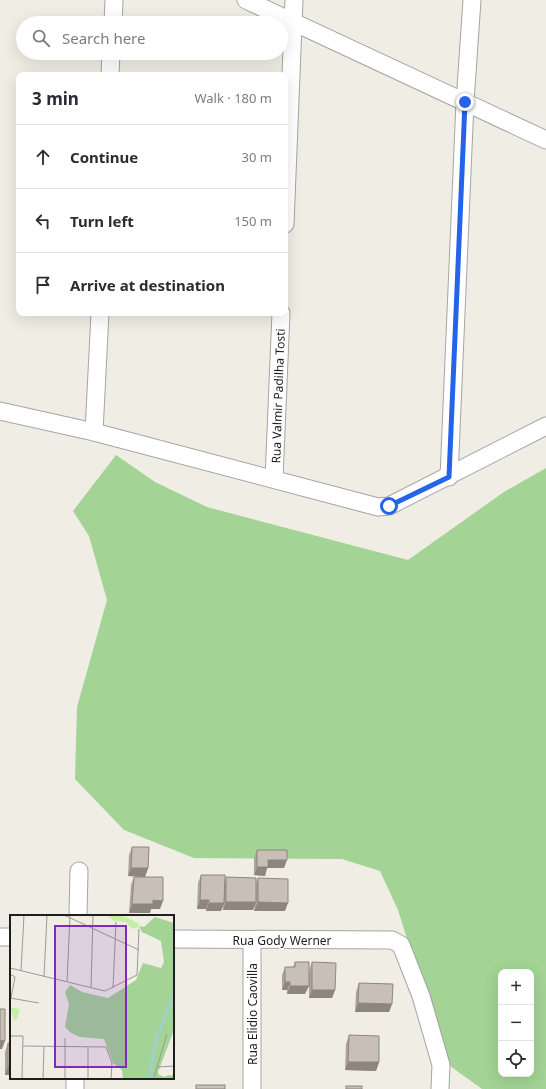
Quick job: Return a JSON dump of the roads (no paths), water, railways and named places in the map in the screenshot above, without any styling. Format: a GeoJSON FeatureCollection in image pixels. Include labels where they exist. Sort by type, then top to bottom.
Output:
{"type":"FeatureCollection","features":[{"type":"Feature","properties":{"kind":"street"},"geometry":{"type":"LineString","coordinates":[[113,16],[114,0]]}},
{"type":"Feature","properties":{"kind":"street"},"geometry":{"type":"LineString","coordinates":[[246,0],[281,16]]}},
{"type":"Feature","properties":{"kind":"street"},"geometry":{"type":"LineString","coordinates":[[288,157],[294,0]]}},
{"type":"Feature","properties":{"kind":"street"},"geometry":{"type":"LineString","coordinates":[[449,477],[465,102],[472,0]]}},
{"type":"Feature","properties":{"kind":"street"},"geometry":{"type":"LineString","coordinates":[[288,19],[546,140]]}},
{"type":"Feature","properties":{"kind":"street"},"geometry":{"type":"LineString","coordinates":[[110,72],[111,60]]}},
{"type":"Feature","properties":{"kind":"street"},"geometry":{"type":"LineString","coordinates":[[94,432],[100,316]]}},
{"type":"Feature","properties":{"kind":"street","name":"Rua Valmir Padilha Tosti"},"geometry":{"type":"LineString","coordinates":[[274,479],[281,316]]}},
{"type":"Feature","properties":{"kind":"street"},"geometry":{"type":"LineString","coordinates":[[0,411],[94,432],[378,507],[389,506],[449,477],[546,426]]}},
{"type":"Feature","properties":{"kind":"street"},"geometry":{"type":"LineString","coordinates":[[78,915],[79,871]]}},
{"type":"Feature","properties":{"kind":"street","name":"Rua Gody Werner"},"geometry":{"type":"LineString","coordinates":[[174,939],[392,940],[401,945],[421,996],[441,1065],[440,1089]]}},
{"type":"Feature","properties":{"kind":"street","name":"Rua Elidio Caovilla"},"geometry":{"type":"LineString","coordinates":[[252,940],[252,1089]]}}]}
